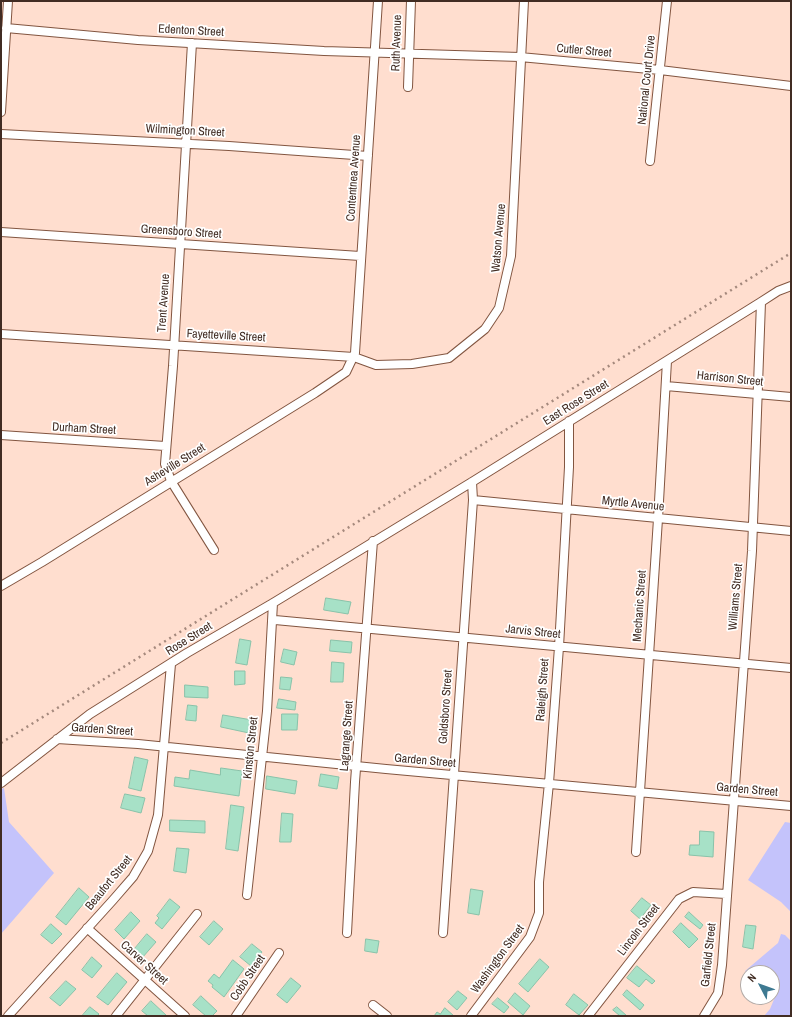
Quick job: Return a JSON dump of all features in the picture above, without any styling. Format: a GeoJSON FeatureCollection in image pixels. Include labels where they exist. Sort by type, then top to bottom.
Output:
{"type":"FeatureCollection","features":[{"type":"Feature","properties":{"kind":"street"},"geometry":{"type":"LineString","coordinates":[[1,112],[8,1]]}},
{"type":"Feature","properties":{"kind":"street","name":"Contentnea Avenue"},"geometry":{"type":"LineString","coordinates":[[354,356],[378,1]]}},
{"type":"Feature","properties":{"kind":"street","name":"Ruth Avenue"},"geometry":{"type":"LineString","coordinates":[[408,87],[411,1]]}},
{"type":"Feature","properties":{"kind":"street","name":"Watson Avenue"},"geometry":{"type":"LineString","coordinates":[[354,356],[376,365],[412,364],[449,358],[485,329],[499,308],[511,256],[524,1]]}},
{"type":"Feature","properties":{"kind":"street","name":"National Court Drive"},"geometry":{"type":"LineString","coordinates":[[650,161],[667,1]]}},
{"type":"Feature","properties":{"kind":"street","name":"Edenton Street"},"geometry":{"type":"LineString","coordinates":[[6,28],[192,43],[324,51],[375,52]]}},
{"type":"Feature","properties":{"kind":"street","name":"Trent Avenue"},"geometry":{"type":"LineString","coordinates":[[192,43],[174,345],[165,446],[165,464],[171,481],[214,550]]}},
{"type":"Feature","properties":{"kind":"street","name":"Cutler Street"},"geometry":{"type":"LineString","coordinates":[[375,52],[520,57],[660,70],[791,86]]}},
{"type":"Feature","properties":{"kind":"street","name":"Wilmington Street"},"geometry":{"type":"LineString","coordinates":[[1,134],[368,156]]}},
{"type":"Feature","properties":{"kind":"street","name":"Greensboro Street"},"geometry":{"type":"LineString","coordinates":[[1,232],[360,256]]}},
{"type":"Feature","properties":{"kind":"street","name":"East Rose Street"},"geometry":{"type":"LineString","coordinates":[[374,541],[472,482],[778,291],[791,286]]}},
{"type":"Feature","properties":{"kind":"street","name":"Williams Street"},"geometry":{"type":"LineString","coordinates":[[726,894],[753,527],[761,302]]}},
{"type":"Feature","properties":{"kind":"street","name":"Fayetteville Street"},"geometry":{"type":"LineString","coordinates":[[1,334],[354,356]]}},
{"type":"Feature","properties":{"kind":"street","name":"Asheville Street"},"geometry":{"type":"LineString","coordinates":[[1,586],[315,393],[346,372],[354,356]]}},
{"type":"Feature","properties":{"kind":"street","name":"Mechanic Street"},"geometry":{"type":"LineString","coordinates":[[636,852],[641,792],[667,361]]}},
{"type":"Feature","properties":{"kind":"street","name":"Harrison Street"},"geometry":{"type":"LineString","coordinates":[[666,386],[791,397]]}},
{"type":"Feature","properties":{"kind":"street","name":"Raleigh Street"},"geometry":{"type":"LineString","coordinates":[[539,890],[559,647],[569,421]]}},
{"type":"Feature","properties":{"kind":"street","name":"Durham Street"},"geometry":{"type":"LineString","coordinates":[[1,435],[165,446]]}},
{"type":"Feature","properties":{"kind":"street","name":"Goldsboro Street"},"geometry":{"type":"LineString","coordinates":[[443,933],[473,500],[472,482]]}},
{"type":"Feature","properties":{"kind":"street","name":"Myrtle Avenue"},"geometry":{"type":"LineString","coordinates":[[473,500],[791,531]]}},
{"type":"Feature","properties":{"kind":"street","name":"Rose Street"},"geometry":{"type":"LineString","coordinates":[[2,782],[56,739],[102,707],[193,649],[274,603],[374,541]]}},
{"type":"Feature","properties":{"kind":"street","name":"Lagrange Street"},"geometry":{"type":"LineString","coordinates":[[347,933],[366,629],[374,541]]}},
{"type":"Feature","properties":{"kind":"street","name":"Kinston Street"},"geometry":{"type":"LineString","coordinates":[[247,895],[262,757],[274,603]]}},
{"type":"Feature","properties":{"kind":"street","name":"Jarvis Street"},"geometry":{"type":"LineString","coordinates":[[272,621],[275,620],[649,656],[791,668]]}},
{"type":"Feature","properties":{"kind":"street","name":"Beaufort Street"},"geometry":{"type":"LineString","coordinates":[[8,1016],[133,877],[148,852],[158,815],[171,664]]}},
{"type":"Feature","properties":{"kind":"street","name":"Garden Street"},"geometry":{"type":"LineString","coordinates":[[56,739],[791,806]]}},
{"type":"Feature","properties":{"kind":"street","name":"Washington Street"},"geometry":{"type":"LineString","coordinates":[[471,1016],[534,930],[539,913],[539,890]]}},
{"type":"Feature","properties":{"kind":"street","name":"Lincoln Street"},"geometry":{"type":"LineString","coordinates":[[588,1016],[679,899],[693,892],[726,894]]}},
{"type":"Feature","properties":{"kind":"street","name":"Garfield Street"},"geometry":{"type":"LineString","coordinates":[[704,1016],[714,1002],[720,984],[726,894]]}},
{"type":"Feature","properties":{"kind":"street"},"geometry":{"type":"LineString","coordinates":[[116,1016],[197,914]]}},
{"type":"Feature","properties":{"kind":"street","name":"Carver Street"},"geometry":{"type":"LineString","coordinates":[[87,928],[185,1016]]}},
{"type":"Feature","properties":{"kind":"street","name":"Cobb Street"},"geometry":{"type":"LineString","coordinates":[[236,1016],[279,953]]}},
{"type":"Feature","properties":{"kind":"street"},"geometry":{"type":"LineString","coordinates":[[373,1005],[387,1016]]}},
{"type":"Feature","properties":{"kind":"shaded area"},"geometry":{"type":"Polygon","coordinates":[[[4,788],[9,822],[54,873],[1,934],[1,789],[4,788]]]}},
{"type":"Feature","properties":{"kind":"shaded area"},"geometry":{"type":"Polygon","coordinates":[[[785,822],[791,823],[791,912],[781,902],[748,880],[785,822]]]}},
{"type":"Feature","properties":{"kind":"shaded area"},"geometry":{"type":"Polygon","coordinates":[[[781,934],[785,935],[791,941],[791,1016],[764,1016],[772,1005],[780,1005],[780,965],[752,965],[778,943],[781,934]]]}},
{"type":"Feature","properties":{"kind":"building"},"geometry":{"type":"Polygon","coordinates":[[[326,598],[351,602],[348,614],[324,610],[326,598]]]}},
{"type":"Feature","properties":{"kind":"building"},"geometry":{"type":"Polygon","coordinates":[[[240,639],[251,641],[247,665],[236,663],[240,639]]]}},
{"type":"Feature","properties":{"kind":"building"},"geometry":{"type":"Polygon","coordinates":[[[331,640],[352,642],[351,653],[330,651],[331,640]]]}},
{"type":"Feature","properties":{"kind":"building"},"geometry":{"type":"Polygon","coordinates":[[[284,649],[297,652],[294,665],[281,662],[284,649]]]}},
{"type":"Feature","properties":{"kind":"building"},"geometry":{"type":"Polygon","coordinates":[[[332,662],[344,663],[343,682],[331,682],[332,662]]]}},
{"type":"Feature","properties":{"kind":"building"},"geometry":{"type":"Polygon","coordinates":[[[235,671],[245,671],[245,684],[235,685],[235,671]]]}},
{"type":"Feature","properties":{"kind":"building"},"geometry":{"type":"Polygon","coordinates":[[[281,677],[292,678],[290,690],[280,689],[281,677]]]}},
{"type":"Feature","properties":{"kind":"building"},"geometry":{"type":"Polygon","coordinates":[[[185,685],[208,687],[208,698],[185,697],[185,685]]]}},
{"type":"Feature","properties":{"kind":"building"},"geometry":{"type":"Polygon","coordinates":[[[279,699],[296,702],[295,710],[277,708],[279,699]]]}},
{"type":"Feature","properties":{"kind":"building"},"geometry":{"type":"Polygon","coordinates":[[[188,705],[197,706],[196,721],[186,720],[188,705]]]}},
{"type":"Feature","properties":{"kind":"building"},"geometry":{"type":"Polygon","coordinates":[[[282,714],[298,714],[297,730],[282,730],[282,714]]]}},
{"type":"Feature","properties":{"kind":"building"},"geometry":{"type":"Polygon","coordinates":[[[223,715],[252,720],[249,733],[221,727],[223,715]]]}},
{"type":"Feature","properties":{"kind":"building"},"geometry":{"type":"Polygon","coordinates":[[[135,757],[148,760],[141,791],[129,788],[135,757]]]}},
{"type":"Feature","properties":{"kind":"building"},"geometry":{"type":"Polygon","coordinates":[[[221,768],[242,771],[239,796],[174,786],[175,777],[189,779],[190,770],[220,775],[221,768]]]}},
{"type":"Feature","properties":{"kind":"building"},"geometry":{"type":"Polygon","coordinates":[[[321,774],[339,777],[337,789],[319,786],[321,774]]]}},
{"type":"Feature","properties":{"kind":"building"},"geometry":{"type":"Polygon","coordinates":[[[267,776],[297,781],[295,794],[266,789],[267,776]]]}},
{"type":"Feature","properties":{"kind":"building"},"geometry":{"type":"Polygon","coordinates":[[[125,794],[145,798],[141,813],[121,808],[125,794]]]}},
{"type":"Feature","properties":{"kind":"building"},"geometry":{"type":"Polygon","coordinates":[[[231,805],[244,807],[238,851],[226,849],[231,805]]]}},
{"type":"Feature","properties":{"kind":"building"},"geometry":{"type":"Polygon","coordinates":[[[282,813],[293,814],[291,842],[280,842],[282,813]]]}},
{"type":"Feature","properties":{"kind":"building"},"geometry":{"type":"Polygon","coordinates":[[[170,820],[205,821],[205,833],[170,831],[170,820]]]}},
{"type":"Feature","properties":{"kind":"building"},"geometry":{"type":"Polygon","coordinates":[[[700,831],[714,832],[713,857],[689,855],[690,845],[699,845],[700,831]]]}},
{"type":"Feature","properties":{"kind":"building"},"geometry":{"type":"Polygon","coordinates":[[[177,848],[189,849],[186,873],[174,871],[177,848]]]}},
{"type":"Feature","properties":{"kind":"building"},"geometry":{"type":"Polygon","coordinates":[[[79,888],[89,897],[66,925],[56,917],[79,888]]]}},
{"type":"Feature","properties":{"kind":"building"},"geometry":{"type":"Polygon","coordinates":[[[471,889],[483,891],[479,915],[468,913],[471,889]]]}},
{"type":"Feature","properties":{"kind":"building"},"geometry":{"type":"Polygon","coordinates":[[[642,898],[651,905],[640,919],[631,911],[642,898]]]}},
{"type":"Feature","properties":{"kind":"building"},"geometry":{"type":"Polygon","coordinates":[[[170,899],[180,907],[162,929],[155,923],[159,918],[157,916],[170,899]]]}},
{"type":"Feature","properties":{"kind":"building"},"geometry":{"type":"Polygon","coordinates":[[[131,912],[140,921],[124,939],[115,930],[131,912]]]}},
{"type":"Feature","properties":{"kind":"building"},"geometry":{"type":"Polygon","coordinates":[[[689,912],[703,925],[700,929],[685,917],[689,912]]]}},
{"type":"Feature","properties":{"kind":"building"},"geometry":{"type":"Polygon","coordinates":[[[214,921],[223,929],[209,945],[200,937],[214,921]]]}},
{"type":"Feature","properties":{"kind":"building"},"geometry":{"type":"Polygon","coordinates":[[[681,923],[698,939],[689,948],[673,932],[681,923]]]}},
{"type":"Feature","properties":{"kind":"building"},"geometry":{"type":"Polygon","coordinates":[[[51,924],[62,934],[52,944],[41,935],[51,924]]]}},
{"type":"Feature","properties":{"kind":"building"},"geometry":{"type":"Polygon","coordinates":[[[746,925],[756,926],[753,949],[743,947],[746,925]]]}},
{"type":"Feature","properties":{"kind":"building"},"geometry":{"type":"Polygon","coordinates":[[[147,934],[156,942],[142,958],[133,951],[147,934]]]}},
{"type":"Feature","properties":{"kind":"building"},"geometry":{"type":"Polygon","coordinates":[[[366,939],[379,941],[377,953],[365,951],[366,939]]]}},
{"type":"Feature","properties":{"kind":"building"},"geometry":{"type":"Polygon","coordinates":[[[252,944],[262,952],[251,966],[240,957],[252,944]]]}},
{"type":"Feature","properties":{"kind":"building"},"geometry":{"type":"Polygon","coordinates":[[[92,957],[102,966],[92,978],[82,970],[92,957]]]}},
{"type":"Feature","properties":{"kind":"building"},"geometry":{"type":"Polygon","coordinates":[[[540,959],[549,967],[528,992],[519,984],[540,959]]]}},
{"type":"Feature","properties":{"kind":"building"},"geometry":{"type":"Polygon","coordinates":[[[233,960],[244,969],[224,997],[212,987],[213,985],[208,981],[214,974],[219,978],[233,960]]]}},
{"type":"Feature","properties":{"kind":"building"},"geometry":{"type":"Polygon","coordinates":[[[637,966],[655,981],[652,984],[646,979],[639,987],[627,978],[637,966]]]}},
{"type":"Feature","properties":{"kind":"building"},"geometry":{"type":"Polygon","coordinates":[[[117,973],[127,982],[108,1005],[97,997],[117,973]]]}},
{"type":"Feature","properties":{"kind":"building"},"geometry":{"type":"Polygon","coordinates":[[[291,978],[301,986],[287,1003],[277,995],[291,978]]]}},
{"type":"Feature","properties":{"kind":"building"},"geometry":{"type":"Polygon","coordinates":[[[66,981],[76,989],[60,1006],[50,998],[66,981]]]}},
{"type":"Feature","properties":{"kind":"building"},"geometry":{"type":"Polygon","coordinates":[[[627,990],[644,1005],[640,1010],[623,995],[627,990]]]}},
{"type":"Feature","properties":{"kind":"building"},"geometry":{"type":"Polygon","coordinates":[[[458,991],[467,998],[457,1010],[448,1002],[458,991]]]}},
{"type":"Feature","properties":{"kind":"building"},"geometry":{"type":"Polygon","coordinates":[[[515,993],[530,1006],[523,1015],[508,1002],[515,993]]]}},
{"type":"Feature","properties":{"kind":"building"},"geometry":{"type":"Polygon","coordinates":[[[574,994],[588,1005],[579,1015],[566,1005],[574,994]]]}},
{"type":"Feature","properties":{"kind":"building"},"geometry":{"type":"Polygon","coordinates":[[[201,996],[217,1011],[212,1016],[206,1016],[193,1005],[201,996]]]}},
{"type":"Feature","properties":{"kind":"building"},"geometry":{"type":"Polygon","coordinates":[[[498,998],[509,1007],[504,1013],[492,1004],[498,998]]]}},
{"type":"Feature","properties":{"kind":"building"},"geometry":{"type":"Polygon","coordinates":[[[151,1001],[167,1016],[148,1016],[142,1011],[151,1001]]]}},
{"type":"Feature","properties":{"kind":"building"},"geometry":{"type":"Polygon","coordinates":[[[90,1007],[99,1014],[97,1016],[82,1016],[90,1007]]]}},
{"type":"Feature","properties":{"kind":"building"},"geometry":{"type":"Polygon","coordinates":[[[617,1007],[627,1016],[620,1016],[613,1010],[617,1007]]]}},
{"type":"Feature","properties":{"kind":"building"},"geometry":{"type":"Polygon","coordinates":[[[445,1008],[454,1016],[434,1016],[437,1012],[440,1014],[445,1008]]]}},
{"type":"Feature","properties":{"kind":"railway"},"geometry":{"type":"LineString","coordinates":[[1,743],[791,253]]}}]}
